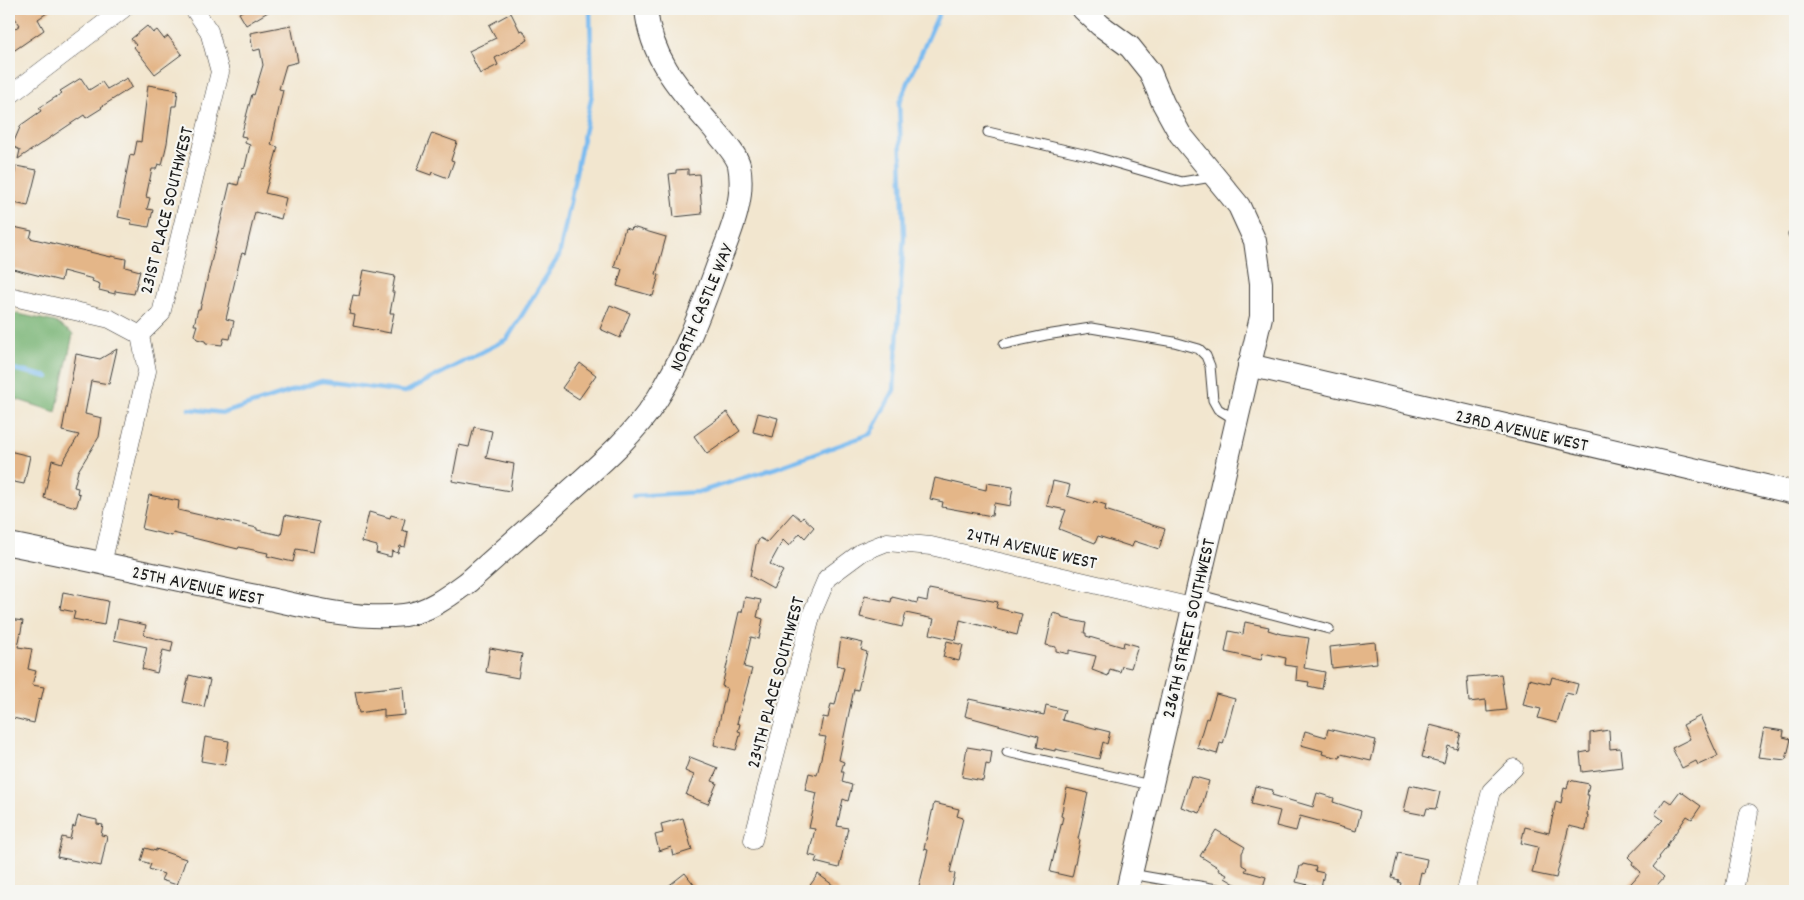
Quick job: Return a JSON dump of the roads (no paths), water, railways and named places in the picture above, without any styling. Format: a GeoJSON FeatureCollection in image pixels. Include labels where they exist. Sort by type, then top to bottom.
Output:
{"type":"FeatureCollection","features":[{"type":"Feature","properties":{"kind":"street"},"geometry":{"type":"LineString","coordinates":[[9,96],[123,9]]}},
{"type":"Feature","properties":{"kind":"street","name":"231ST PLACE SOUTHWEST"},"geometry":{"type":"LineString","coordinates":[[140,335],[161,314],[220,72],[209,31],[194,9]]}},
{"type":"Feature","properties":{"kind":"street","name":"NORTH CASTLE WAY"},"geometry":{"type":"LineString","coordinates":[[388,616],[406,614],[428,608],[446,598],[468,582],[589,473],[632,433],[655,402],[677,366],[693,333],[733,227],[741,194],[739,164],[660,61],[648,26],[646,9]]}},
{"type":"Feature","properties":{"kind":"street","name":"236TH STREET SOUTHWEST"},"geometry":{"type":"LineString","coordinates":[[1083,9],[1100,25],[1130,47],[1150,72],[1163,103],[1180,134],[1239,206],[1255,241],[1261,283],[1261,317],[1129,883]]}},
{"type":"Feature","properties":{"kind":"street"},"geometry":{"type":"LineString","coordinates":[[9,296],[110,319],[140,335],[147,371],[102,564]]}},
{"type":"Feature","properties":{"kind":"street","name":"23RD AVENUE WEST"},"geometry":{"type":"LineString","coordinates":[[1249,365],[1795,493]]}},
{"type":"Feature","properties":{"kind":"street","name":"24TH AVENUE WEST"},"geometry":{"type":"LineString","coordinates":[[862,552],[887,542],[931,546],[1194,600]]}},
{"type":"Feature","properties":{"kind":"street","name":"25TH AVENUE WEST"},"geometry":{"type":"LineString","coordinates":[[9,544],[344,613],[365,616],[388,616]]}},
{"type":"Feature","properties":{"kind":"street","name":"234TH PLACE SOUTHWEST"},"geometry":{"type":"LineString","coordinates":[[753,840],[812,613],[827,578],[862,552]]}},
{"type":"Feature","properties":{"kind":"street"},"geometry":{"type":"LineString","coordinates":[[1466,891],[1491,791],[1514,768]]}},
{"type":"Feature","properties":{"kind":"street"},"geometry":{"type":"LineString","coordinates":[[1734,891],[1749,813]]}},
{"type":"Feature","properties":{"kind":"lane"},"geometry":{"type":"LineString","coordinates":[[988,132],[1092,156],[1182,182],[1214,176]]}},
{"type":"Feature","properties":{"kind":"lane"},"geometry":{"type":"LineString","coordinates":[[1004,344],[1091,328],[1174,342],[1199,349],[1206,356],[1210,366],[1213,400],[1218,409],[1236,420]]}},
{"type":"Feature","properties":{"kind":"lane"},"geometry":{"type":"LineString","coordinates":[[1194,600],[1329,629]]}},
{"type":"Feature","properties":{"kind":"lane"},"geometry":{"type":"LineString","coordinates":[[1007,752],[1151,785]]}},
{"type":"Feature","properties":{"kind":"lane"},"geometry":{"type":"LineString","coordinates":[[1129,883],[1228,891]]}},
{"type":"Feature","properties":{"kind":"waterway"},"geometry":{"type":"LineString","coordinates":[[189,409],[224,413],[322,381],[405,392],[507,339],[559,256],[592,94],[590,9]]}},
{"type":"Feature","properties":{"kind":"waterway"},"geometry":{"type":"LineString","coordinates":[[633,496],[699,492],[779,467],[870,434],[894,390],[904,236],[899,103],[941,9]]}},
{"type":"Feature","properties":{"kind":"waterway"},"geometry":{"type":"LineString","coordinates":[[9,368],[48,377]]}}]}
